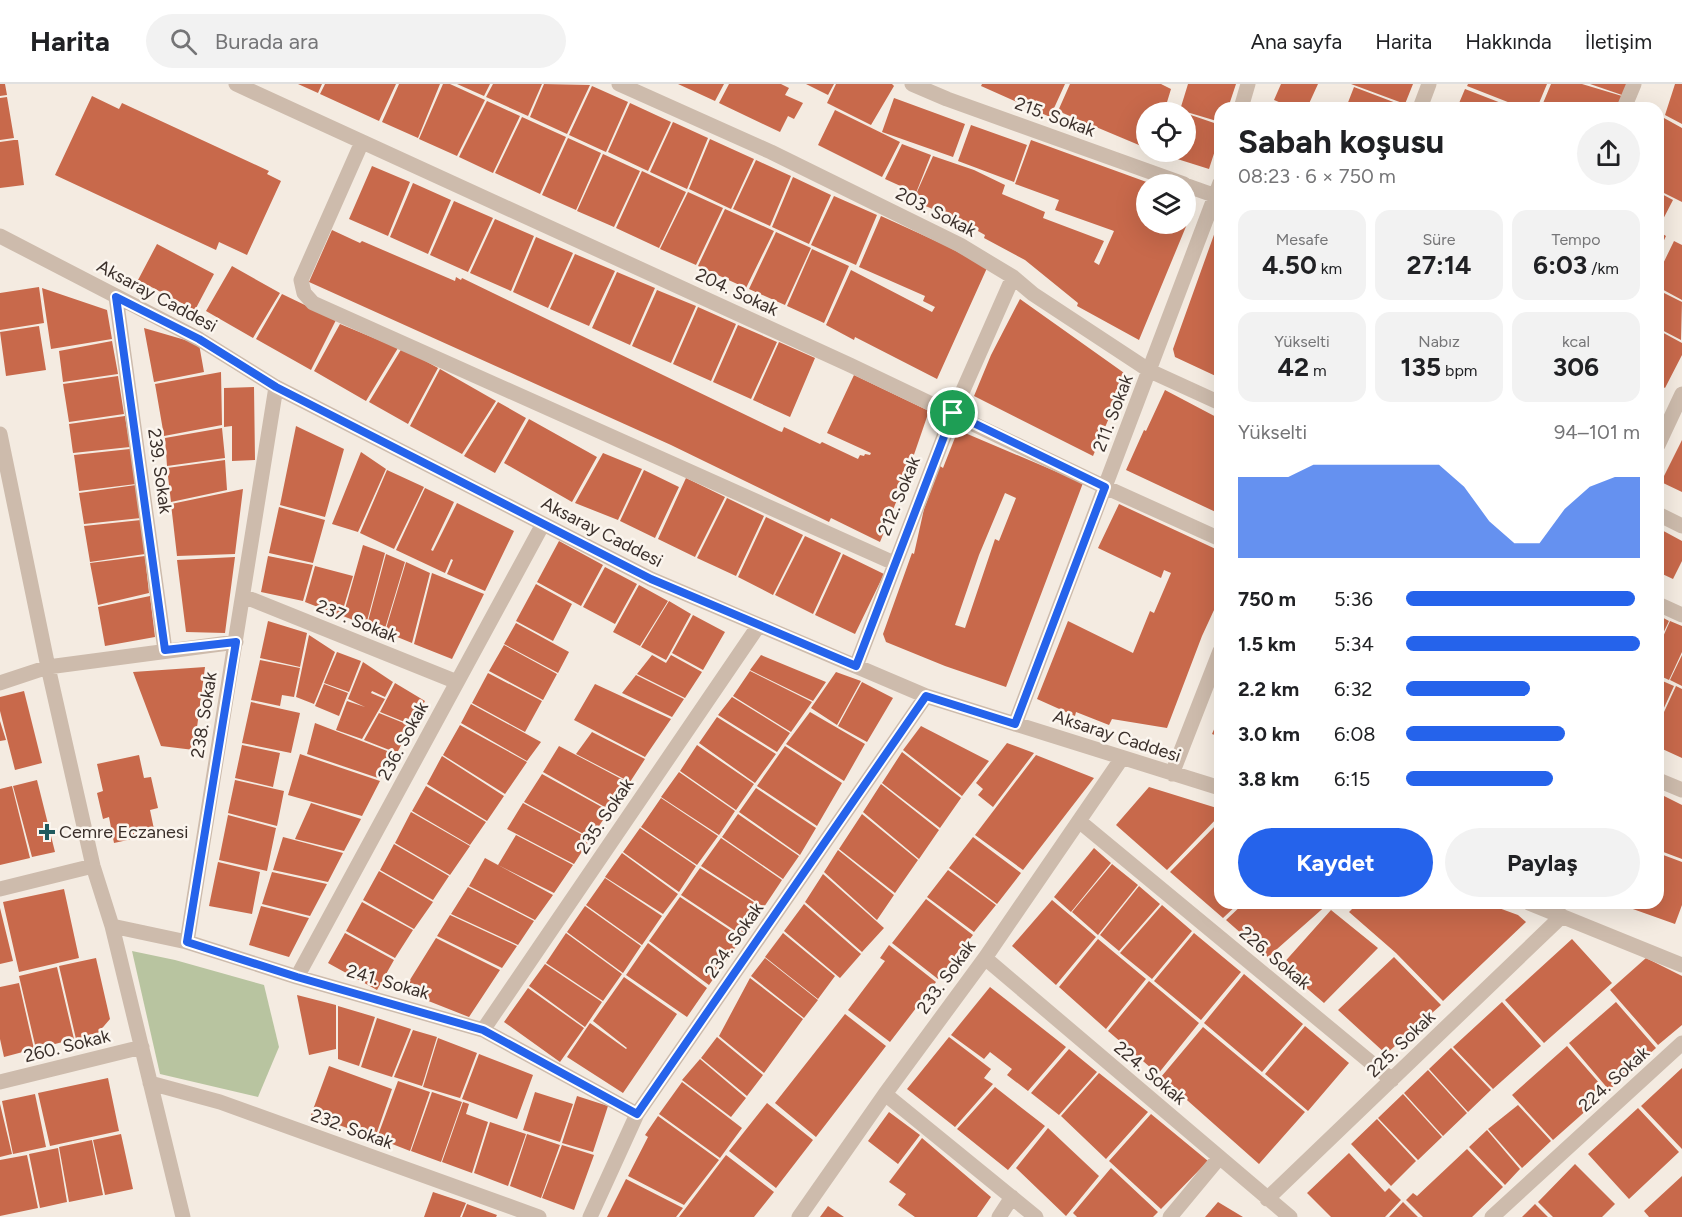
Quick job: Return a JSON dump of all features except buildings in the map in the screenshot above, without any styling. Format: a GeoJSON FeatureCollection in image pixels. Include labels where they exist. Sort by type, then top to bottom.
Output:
{"type":"FeatureCollection","features":[{"type":"Feature","properties":{"kind":"street","name":"204. Sokak"},"geometry":{"type":"LineString","coordinates":[[236,84],[953,413],[1105,487],[1214,536]]}},
{"type":"Feature","properties":{"kind":"street","name":"203. Sokak"},"geometry":{"type":"LineString","coordinates":[[619,84],[771,152],[960,245],[1013,277],[1033,294],[1150,371],[1214,400]]}},
{"type":"Feature","properties":{"kind":"street","name":"215. Sokak"},"geometry":{"type":"LineString","coordinates":[[912,84],[947,99],[1155,174]]}},
{"type":"Feature","properties":{"kind":"street"},"geometry":{"type":"LineString","coordinates":[[1243,102],[1248,84]]}},
{"type":"Feature","properties":{"kind":"street"},"geometry":{"type":"LineString","coordinates":[[1422,102],[1429,84]]}},
{"type":"Feature","properties":{"kind":"street"},"geometry":{"type":"LineString","coordinates":[[1626,102],[1634,84]]}},
{"type":"Feature","properties":{"kind":"street"},"geometry":{"type":"LineString","coordinates":[[362,142],[301,280],[304,293],[313,303],[894,563]]}},
{"type":"Feature","properties":{"kind":"street","name":"215. Sokak"},"geometry":{"type":"LineString","coordinates":[[1196,186],[1214,189]]}},
{"type":"Feature","properties":{"kind":"street","name":"211. Sokak"},"geometry":{"type":"LineString","coordinates":[[1015,724],[1214,200]]}},
{"type":"Feature","properties":{"kind":"street","name":"Aksaray Caddesi"},"geometry":{"type":"LineString","coordinates":[[0,236],[199,339],[276,387],[651,579],[926,696],[1214,786]]}},
{"type":"Feature","properties":{"kind":"street","name":"212. Sokak"},"geometry":{"type":"LineString","coordinates":[[856,666],[953,413],[1013,277]]}},
{"type":"Feature","properties":{"kind":"street","name":"239. Sokak"},"geometry":{"type":"LineString","coordinates":[[116,297],[165,650]]}},
{"type":"Feature","properties":{"kind":"street","name":"238. Sokak"},"geometry":{"type":"LineString","coordinates":[[187,942],[276,387]]}},
{"type":"Feature","properties":{"kind":"street"},"geometry":{"type":"LineString","coordinates":[[1664,432],[1682,394]]}},
{"type":"Feature","properties":{"kind":"street"},"geometry":{"type":"LineString","coordinates":[[0,434],[48,667],[93,866],[112,927],[183,1217]]}},
{"type":"Feature","properties":{"kind":"street"},"geometry":{"type":"LineString","coordinates":[[1664,517],[1682,526]]}},
{"type":"Feature","properties":{"kind":"street","name":"236. Sokak"},"geometry":{"type":"LineString","coordinates":[[297,977],[543,524]]}},
{"type":"Feature","properties":{"kind":"street","name":"237. Sokak"},"geometry":{"type":"LineString","coordinates":[[243,596],[457,682]]}},
{"type":"Feature","properties":{"kind":"street"},"geometry":{"type":"LineString","coordinates":[[1664,607],[1682,615]]}},
{"type":"Feature","properties":{"kind":"street","name":"235. Sokak"},"geometry":{"type":"LineString","coordinates":[[483,1030],[759,625]]}},
{"type":"Feature","properties":{"kind":"street"},"geometry":{"type":"LineString","coordinates":[[0,683],[48,667],[236,642]]}},
{"type":"Feature","properties":{"kind":"street"},"geometry":{"type":"LineString","coordinates":[[1172,774],[1214,666]]}},
{"type":"Feature","properties":{"kind":"street","name":"234. Sokak"},"geometry":{"type":"LineString","coordinates":[[590,1217],[637,1114],[926,696]]}},
{"type":"Feature","properties":{"kind":"street","name":"233. Sokak"},"geometry":{"type":"LineString","coordinates":[[798,1217],[985,958],[1122,758]]}},
{"type":"Feature","properties":{"kind":"street"},"geometry":{"type":"LineString","coordinates":[[1664,782],[1682,790]]}},
{"type":"Feature","properties":{"kind":"street","name":"226. Sokak"},"geometry":{"type":"LineString","coordinates":[[1078,821],[1392,1080]]}},
{"type":"Feature","properties":{"kind":"street"},"geometry":{"type":"LineString","coordinates":[[0,889],[93,866]]}},
{"type":"Feature","properties":{"kind":"street"},"geometry":{"type":"LineString","coordinates":[[1544,909],[1682,965]]}},
{"type":"Feature","properties":{"kind":"street","name":"225. Sokak"},"geometry":{"type":"LineString","coordinates":[[1267,1199],[1562,916]]}},
{"type":"Feature","properties":{"kind":"street","name":"241. Sokak"},"geometry":{"type":"LineString","coordinates":[[112,927],[187,942],[297,977],[483,1030],[637,1114]]}},
{"type":"Feature","properties":{"kind":"street","name":"224. Sokak"},"geometry":{"type":"LineString","coordinates":[[985,958],[1290,1217]]}},
{"type":"Feature","properties":{"kind":"street","name":"224. Sokak"},"geometry":{"type":"LineString","coordinates":[[1492,1217],[1682,1043]]}},
{"type":"Feature","properties":{"kind":"street","name":"260. Sokak"},"geometry":{"type":"LineString","coordinates":[[0,1082],[142,1047]]}},
{"type":"Feature","properties":{"kind":"street","name":"232. Sokak"},"geometry":{"type":"LineString","coordinates":[[150,1083],[220,1102],[539,1217]]}},
{"type":"Feature","properties":{"kind":"street"},"geometry":{"type":"LineString","coordinates":[[885,1094],[1036,1217]]}},
{"type":"Feature","properties":{"kind":"street"},"geometry":{"type":"LineString","coordinates":[[1170,1217],[1219,1158]]}},
{"type":"Feature","properties":{"kind":"street"},"geometry":{"type":"LineString","coordinates":[[999,1217],[1012,1197]]}},
{"type":"Feature","properties":{"kind":"green space"},"geometry":{"type":"Polygon","coordinates":[[[132,951],[175,960],[264,985],[279,1047],[258,1097],[160,1074],[132,951]]]}},
{"type":"Feature","properties":{"kind":"place","name":"Cemre Eczanesi"},"geometry":{"type":"Point","coordinates":[47,832]}},
{"type":"Feature","properties":{"kind":"route"},"geometry":{"type":"LineString","coordinates":[[116,297],[199,339],[276,387],[651,579],[856,666],[953,413],[1105,487],[1015,724],[926,696],[637,1114],[483,1030],[297,977],[187,942],[236,642],[165,650],[116,297]]}}]}
